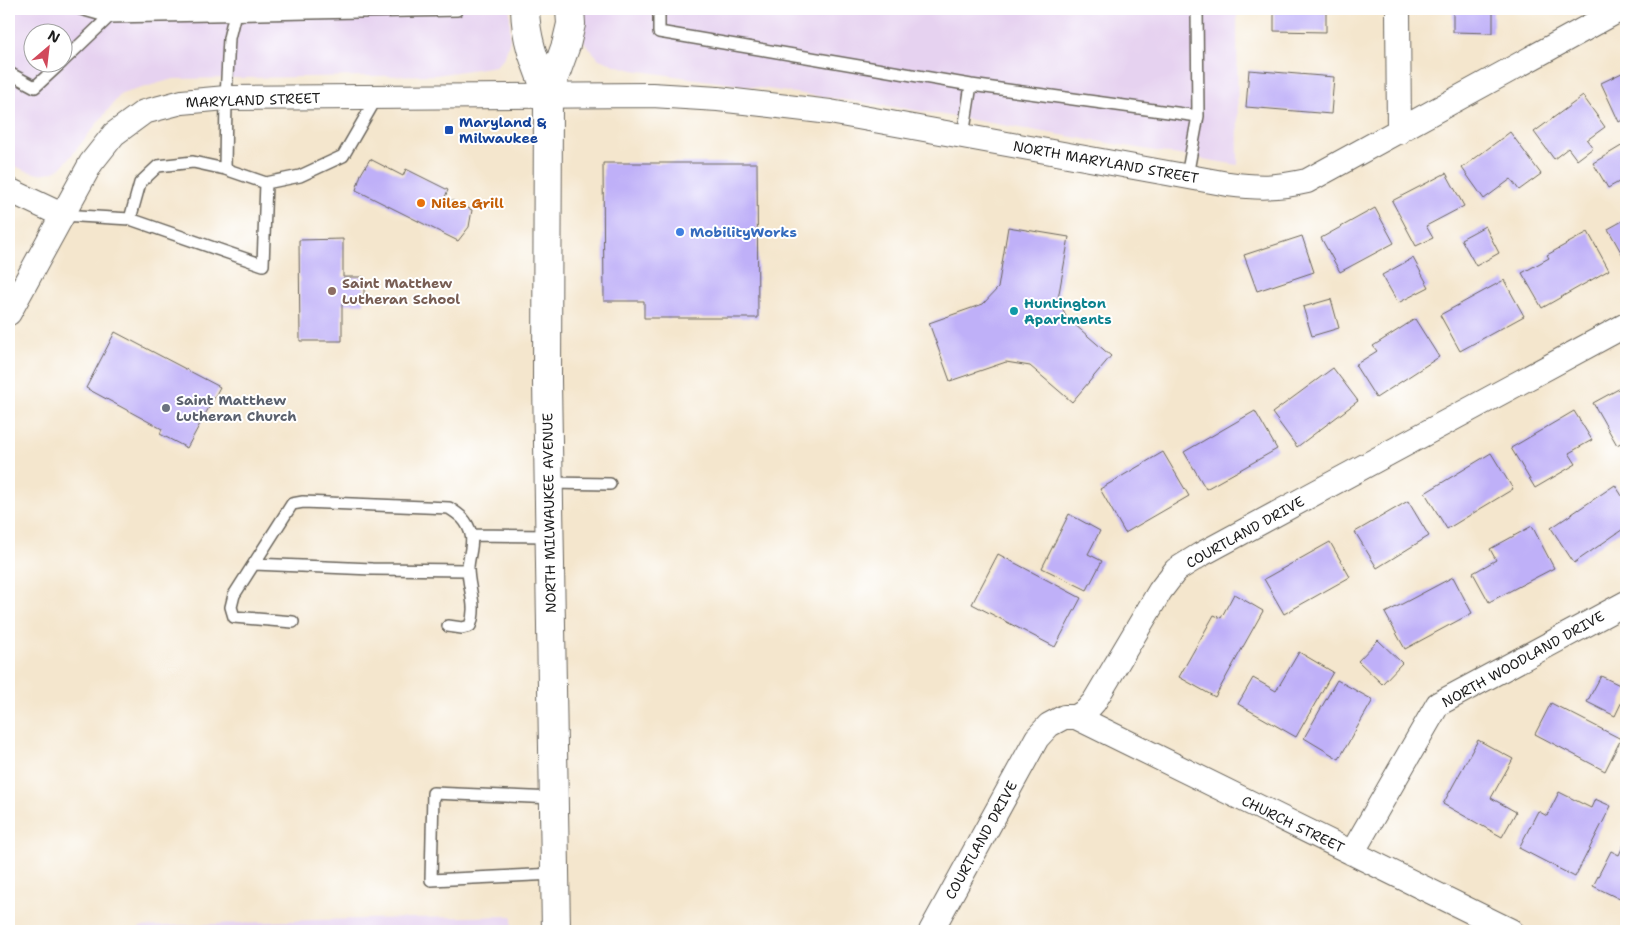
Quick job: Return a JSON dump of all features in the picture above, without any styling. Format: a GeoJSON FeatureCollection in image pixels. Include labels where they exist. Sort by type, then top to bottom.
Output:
{"type":"FeatureCollection","features":[{"type":"Feature","properties":{"kind":"main road","name":"NORTH MILWAUKEE AVENUE"},"geometry":{"type":"LineString","coordinates":[[525,9],[525,28],[529,46],[548,95]]}},
{"type":"Feature","properties":{"kind":"main road","name":"NORTH MILWAUKEE AVENUE"},"geometry":{"type":"LineString","coordinates":[[556,931],[546,381],[548,95],[566,45],[570,24],[570,9]]}},
{"type":"Feature","properties":{"kind":"street"},"geometry":{"type":"LineString","coordinates":[[1398,9],[1398,132]]}},
{"type":"Feature","properties":{"kind":"street","name":"NORTH MARYLAND STREET"},"geometry":{"type":"LineString","coordinates":[[548,95],[652,95],[760,103],[830,112],[1254,187],[1278,187],[1307,181],[1621,9]]}},
{"type":"Feature","properties":{"kind":"street","name":"MARYLAND STREET"},"geometry":{"type":"LineString","coordinates":[[9,313],[91,163],[114,134],[144,112],[182,102],[226,98],[548,95]]}},
{"type":"Feature","properties":{"kind":"street"},"geometry":{"type":"LineString","coordinates":[[9,190],[62,215]]}},
{"type":"Feature","properties":{"kind":"street","name":"COURTLAND DRIVE"},"geometry":{"type":"LineString","coordinates":[[931,931],[1038,738],[1049,726],[1064,717],[1076,717],[1086,711],[1094,702],[1160,591],[1176,570],[1626,325]]}},
{"type":"Feature","properties":{"kind":"street","name":"NORTH WOODLAND DRIVE"},"geometry":{"type":"LineString","coordinates":[[1352,853],[1438,704],[1626,603]]}},
{"type":"Feature","properties":{"kind":"street","name":"CHURCH STREET"},"geometry":{"type":"LineString","coordinates":[[1076,717],[1510,931]]}},
{"type":"Feature","properties":{"kind":"lane"},"geometry":{"type":"LineString","coordinates":[[81,9],[109,17],[235,12],[457,9]]}},
{"type":"Feature","properties":{"kind":"lane"},"geometry":{"type":"LineString","coordinates":[[659,9],[659,32],[971,85],[1198,116]]}},
{"type":"Feature","properties":{"kind":"lane"},"geometry":{"type":"LineString","coordinates":[[1187,176],[1198,116],[1197,9]]}},
{"type":"Feature","properties":{"kind":"lane"},"geometry":{"type":"LineString","coordinates":[[225,169],[229,38],[235,12]]}},
{"type":"Feature","properties":{"kind":"lane"},"geometry":{"type":"LineString","coordinates":[[72,52],[109,17]]}},
{"type":"Feature","properties":{"kind":"lane"},"geometry":{"type":"LineString","coordinates":[[9,73],[36,87],[52,72]]}},
{"type":"Feature","properties":{"kind":"lane"},"geometry":{"type":"LineString","coordinates":[[963,136],[971,85]]}},
{"type":"Feature","properties":{"kind":"lane"},"geometry":{"type":"LineString","coordinates":[[130,219],[140,183],[158,166],[193,162],[225,169],[266,182],[300,176],[343,156],[377,96]]}},
{"type":"Feature","properties":{"kind":"lane"},"geometry":{"type":"LineString","coordinates":[[62,215],[130,219],[263,265],[266,182]]}},
{"type":"Feature","properties":{"kind":"lane"},"geometry":{"type":"LineString","coordinates":[[548,483],[610,484]]}},
{"type":"Feature","properties":{"kind":"lane"},"geometry":{"type":"LineString","coordinates":[[293,622],[234,617],[231,606],[234,595],[292,504],[303,502],[449,508],[464,517],[471,536],[468,570],[474,601],[474,618],[470,626],[462,628],[448,626]]}},
{"type":"Feature","properties":{"kind":"lane"},"geometry":{"type":"LineString","coordinates":[[471,536],[549,536]]}},
{"type":"Feature","properties":{"kind":"lane"},"geometry":{"type":"LineString","coordinates":[[254,564],[372,569],[468,570]]}},
{"type":"Feature","properties":{"kind":"lane"},"geometry":{"type":"LineString","coordinates":[[554,798],[433,794],[431,880],[555,874]]}},
{"type":"Feature","properties":{"kind":"shaded area"},"geometry":{"type":"Polygon","coordinates":[[[9,9],[510,9],[510,39],[505,56],[496,66],[436,75],[173,79],[121,94],[62,167],[53,172],[38,174],[9,163],[9,9]]]}},
{"type":"Feature","properties":{"kind":"shaded area"},"geometry":{"type":"Polygon","coordinates":[[[583,9],[1237,9],[1238,165],[902,108],[633,70],[599,59],[584,42],[583,9]]]}},
{"type":"Feature","properties":{"kind":"shaded area"},"geometry":{"type":"Polygon","coordinates":[[[512,916],[512,931],[138,931],[140,927],[312,920],[512,916]]]}},
{"type":"Feature","properties":{"kind":"building"},"geometry":{"type":"Polygon","coordinates":[[[1274,9],[1326,9],[1326,32],[1274,31],[1274,9]]]}},
{"type":"Feature","properties":{"kind":"building"},"geometry":{"type":"Polygon","coordinates":[[[1453,9],[1493,9],[1493,33],[1453,32],[1453,9]]]}},
{"type":"Feature","properties":{"kind":"building"},"geometry":{"type":"Polygon","coordinates":[[[1249,70],[1334,77],[1331,114],[1246,107],[1249,70]]]}},
{"type":"Feature","properties":{"kind":"building"},"geometry":{"type":"Polygon","coordinates":[[[1626,71],[1626,118],[1619,122],[1601,83],[1626,71]]]}},
{"type":"Feature","properties":{"kind":"building"},"geometry":{"type":"Polygon","coordinates":[[[1583,96],[1605,127],[1587,140],[1593,148],[1577,160],[1568,148],[1554,159],[1534,132],[1583,96]]]}},
{"type":"Feature","properties":{"kind":"building"},"geometry":{"type":"Polygon","coordinates":[[[1510,132],[1541,174],[1519,190],[1511,179],[1484,199],[1462,168],[1510,132]]]}},
{"type":"Feature","properties":{"kind":"building"},"geometry":{"type":"Polygon","coordinates":[[[1623,145],[1626,151],[1626,178],[1608,188],[1593,163],[1623,145]]]}},
{"type":"Feature","properties":{"kind":"building","name":"Niles Grill"},"geometry":{"type":"Polygon","coordinates":[[[370,159],[403,176],[406,169],[448,190],[445,197],[472,210],[469,227],[458,241],[356,190],[361,174],[370,159]]]}},
{"type":"Feature","properties":{"kind":"building","name":"MobilityWorks"},"geometry":{"type":"Polygon","coordinates":[[[603,163],[757,163],[758,318],[644,318],[644,301],[604,301],[603,163]]]}},
{"type":"Feature","properties":{"kind":"building"},"geometry":{"type":"Polygon","coordinates":[[[1446,173],[1464,206],[1426,226],[1433,238],[1416,246],[1392,201],[1446,173]]]}},
{"type":"Feature","properties":{"kind":"building"},"geometry":{"type":"Polygon","coordinates":[[[1375,208],[1394,243],[1340,272],[1321,238],[1375,208]]]}},
{"type":"Feature","properties":{"kind":"building"},"geometry":{"type":"Polygon","coordinates":[[[1626,219],[1626,261],[1608,229],[1626,219]]]}},
{"type":"Feature","properties":{"kind":"building"},"geometry":{"type":"Polygon","coordinates":[[[1485,226],[1499,253],[1476,266],[1461,239],[1485,226]]]}},
{"type":"Feature","properties":{"kind":"building","name":"Huntington Apartments"},"geometry":{"type":"Polygon","coordinates":[[[1008,227],[1069,237],[1058,299],[1066,317],[1111,356],[1072,402],[1030,366],[1006,362],[950,381],[929,323],[983,304],[998,288],[1008,227]]]}},
{"type":"Feature","properties":{"kind":"building"},"geometry":{"type":"Polygon","coordinates":[[[1588,232],[1609,270],[1542,308],[1522,273],[1549,258],[1547,255],[1588,232]]]}},
{"type":"Feature","properties":{"kind":"building"},"geometry":{"type":"Polygon","coordinates":[[[1302,236],[1314,272],[1257,291],[1244,255],[1302,236]]]}},
{"type":"Feature","properties":{"kind":"building","name":"Saint Matthew Lutheran School"},"geometry":{"type":"Polygon","coordinates":[[[343,239],[343,277],[364,277],[364,304],[342,304],[342,341],[300,341],[299,240],[343,239]]]}},
{"type":"Feature","properties":{"kind":"building"},"geometry":{"type":"Polygon","coordinates":[[[1413,258],[1429,287],[1398,303],[1382,275],[1413,258]]]}},
{"type":"Feature","properties":{"kind":"building"},"geometry":{"type":"Polygon","coordinates":[[[1504,280],[1524,316],[1460,351],[1440,315],[1504,280]]]}},
{"type":"Feature","properties":{"kind":"building"},"geometry":{"type":"Polygon","coordinates":[[[1331,299],[1339,328],[1312,336],[1303,307],[1331,299]]]}},
{"type":"Feature","properties":{"kind":"building"},"geometry":{"type":"Polygon","coordinates":[[[1415,319],[1439,357],[1376,398],[1355,365],[1377,351],[1373,346],[1415,319]]]}},
{"type":"Feature","properties":{"kind":"building","name":"Saint Matthew Lutheran Church"},"geometry":{"type":"Polygon","coordinates":[[[115,332],[220,387],[187,448],[160,434],[162,429],[86,388],[115,332]]]}},
{"type":"Feature","properties":{"kind":"building"},"geometry":{"type":"Polygon","coordinates":[[[1333,368],[1358,401],[1297,447],[1272,413],[1333,368]]]}},
{"type":"Feature","properties":{"kind":"building"},"geometry":{"type":"Polygon","coordinates":[[[1626,385],[1626,440],[1617,445],[1593,403],[1626,385]]]}},
{"type":"Feature","properties":{"kind":"building"},"geometry":{"type":"Polygon","coordinates":[[[1255,411],[1277,449],[1206,489],[1184,452],[1255,411]]]}},
{"type":"Feature","properties":{"kind":"building"},"geometry":{"type":"Polygon","coordinates":[[[1574,411],[1592,440],[1569,453],[1576,464],[1535,488],[1511,448],[1574,411]]]}},
{"type":"Feature","properties":{"kind":"building"},"geometry":{"type":"Polygon","coordinates":[[[1163,452],[1189,496],[1125,533],[1100,489],[1163,452]]]}},
{"type":"Feature","properties":{"kind":"building"},"geometry":{"type":"Polygon","coordinates":[[[1491,453],[1513,489],[1447,529],[1425,493],[1491,453]]]}},
{"type":"Feature","properties":{"kind":"building"},"geometry":{"type":"Polygon","coordinates":[[[1615,485],[1626,502],[1626,527],[1574,563],[1551,528],[1615,485]]]}},
{"type":"Feature","properties":{"kind":"building"},"geometry":{"type":"Polygon","coordinates":[[[1408,501],[1429,536],[1377,568],[1355,532],[1408,501]]]}},
{"type":"Feature","properties":{"kind":"building"},"geometry":{"type":"Polygon","coordinates":[[[1069,514],[1100,531],[1088,554],[1102,561],[1087,590],[1042,568],[1069,514]]]}},
{"type":"Feature","properties":{"kind":"building"},"geometry":{"type":"Polygon","coordinates":[[[1532,526],[1554,568],[1489,602],[1473,573],[1496,560],[1490,549],[1532,526]]]}},
{"type":"Feature","properties":{"kind":"building"},"geometry":{"type":"Polygon","coordinates":[[[1330,542],[1350,577],[1284,614],[1264,579],[1330,542]]]}},
{"type":"Feature","properties":{"kind":"building"},"geometry":{"type":"Polygon","coordinates":[[[998,554],[1081,598],[1055,647],[972,604],[998,554]]]}},
{"type":"Feature","properties":{"kind":"building"},"geometry":{"type":"Polygon","coordinates":[[[1453,577],[1472,613],[1405,649],[1385,613],[1453,577]]]}},
{"type":"Feature","properties":{"kind":"building"},"geometry":{"type":"Polygon","coordinates":[[[1234,594],[1263,611],[1215,697],[1179,677],[1214,615],[1221,618],[1234,594]]]}},
{"type":"Feature","properties":{"kind":"building"},"geometry":{"type":"Polygon","coordinates":[[[1378,640],[1402,663],[1382,684],[1358,661],[1378,640]]]}},
{"type":"Feature","properties":{"kind":"building"},"geometry":{"type":"Polygon","coordinates":[[[1299,652],[1333,672],[1296,737],[1238,704],[1253,678],[1276,691],[1299,652]]]}},
{"type":"Feature","properties":{"kind":"building"},"geometry":{"type":"Polygon","coordinates":[[[1601,676],[1626,688],[1626,693],[1615,716],[1587,702],[1601,676]]]}},
{"type":"Feature","properties":{"kind":"building"},"geometry":{"type":"Polygon","coordinates":[[[1337,680],[1373,700],[1339,759],[1304,738],[1337,680]]]}},
{"type":"Feature","properties":{"kind":"building"},"geometry":{"type":"Polygon","coordinates":[[[1551,703],[1621,739],[1605,771],[1535,734],[1551,703]]]}},
{"type":"Feature","properties":{"kind":"building"},"geometry":{"type":"Polygon","coordinates":[[[1478,740],[1513,759],[1491,798],[1516,812],[1502,837],[1443,804],[1478,740]]]}},
{"type":"Feature","properties":{"kind":"building"},"geometry":{"type":"Polygon","coordinates":[[[1559,792],[1591,808],[1595,799],[1611,806],[1575,877],[1519,848],[1538,811],[1547,816],[1559,792]]]}},
{"type":"Feature","properties":{"kind":"building"},"geometry":{"type":"Polygon","coordinates":[[[1626,840],[1626,902],[1593,886],[1611,851],[1619,855],[1626,840]]]}},
{"type":"Feature","properties":{"kind":"place","name":"Maryland & Milwaukee"},"geometry":{"type":"Point","coordinates":[449,130]}},
{"type":"Feature","properties":{"kind":"place","name":"Niles Grill"},"geometry":{"type":"Point","coordinates":[421,203]}},
{"type":"Feature","properties":{"kind":"place","name":"MobilityWorks"},"geometry":{"type":"Point","coordinates":[680,232]}},
{"type":"Feature","properties":{"kind":"place","name":"Saint Matthew Lutheran School"},"geometry":{"type":"Point","coordinates":[332,291]}},
{"type":"Feature","properties":{"kind":"place","name":"Huntington Apartments"},"geometry":{"type":"Point","coordinates":[1014,311]}},
{"type":"Feature","properties":{"kind":"place","name":"Saint Matthew Lutheran Church"},"geometry":{"type":"Point","coordinates":[166,408]}}]}
